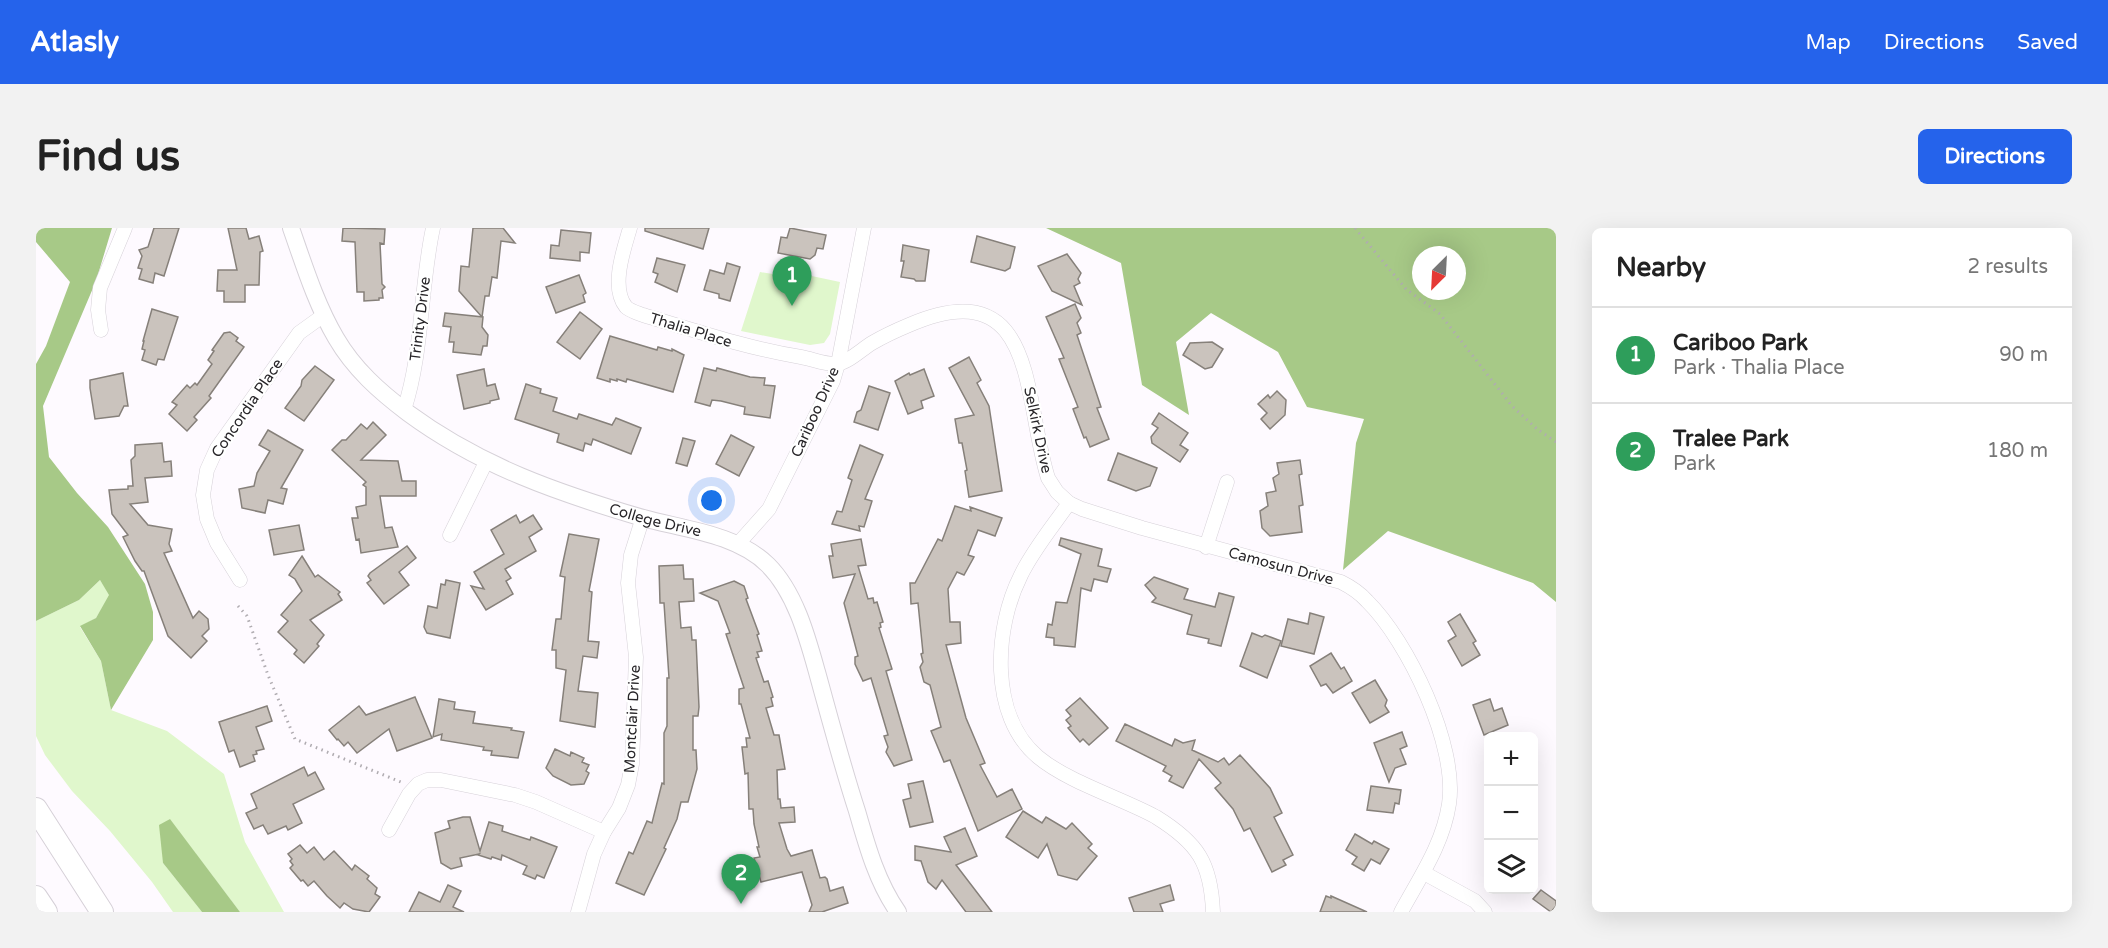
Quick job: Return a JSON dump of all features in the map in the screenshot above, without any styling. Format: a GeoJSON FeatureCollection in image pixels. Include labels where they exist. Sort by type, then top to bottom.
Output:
{"type":"FeatureCollection","features":[{"type":"Feature","properties":{"kind":"highway"},"geometry":{"type":"LineString","coordinates":[[36,809],[102,912]]}},
{"type":"Feature","properties":{"kind":"highway"},"geometry":{"type":"LineString","coordinates":[[36,897],[46,912]]}},
{"type":"Feature","properties":{"kind":"street"},"geometry":{"type":"LineString","coordinates":[[100,330],[98,310],[100,288],[124,228]]}},
{"type":"Feature","properties":{"kind":"street","name":"College Drive"},"geometry":{"type":"LineString","coordinates":[[291,228],[324,315],[342,348],[365,376],[404,410],[447,440],[486,462],[538,483],[737,545],[758,557],[777,575],[791,599],[808,643],[851,793],[873,860],[885,892],[898,912]]}},
{"type":"Feature","properties":{"kind":"street","name":"Trinity Drive"},"geometry":{"type":"LineString","coordinates":[[404,410],[412,384],[428,251],[433,228]]}},
{"type":"Feature","properties":{"kind":"street","name":"Thalia Place"},"geometry":{"type":"LineString","coordinates":[[630,228],[619,285],[621,298],[627,308],[749,347],[838,364]]}},
{"type":"Feature","properties":{"kind":"street","name":"Cariboo Drive"},"geometry":{"type":"LineString","coordinates":[[737,545],[769,509],[833,381],[864,228]]}},
{"type":"Feature","properties":{"kind":"street","name":"Selkirk Drive"},"geometry":{"type":"LineString","coordinates":[[838,364],[885,336],[928,317],[963,311],[979,313],[993,319],[1010,336],[1020,355],[1048,478],[1057,492],[1069,503]]}},
{"type":"Feature","properties":{"kind":"street","name":"Concordia Place"},"geometry":{"type":"LineString","coordinates":[[240,580],[217,543],[207,519],[202,495],[207,470],[217,448],[299,333],[324,315]]}},
{"type":"Feature","properties":{"kind":"street"},"geometry":{"type":"LineString","coordinates":[[450,535],[486,462]]}},
{"type":"Feature","properties":{"kind":"street"},"geometry":{"type":"LineString","coordinates":[[1206,546],[1227,482]]}},
{"type":"Feature","properties":{"kind":"street"},"geometry":{"type":"LineString","coordinates":[[1069,503],[1021,573],[1005,615],[1002,660],[1003,692],[1010,718],[1026,745],[1048,765],[1156,817],[1173,827],[1186,839],[1197,852],[1207,870],[1212,885],[1213,912]]}},
{"type":"Feature","properties":{"kind":"street","name":"Camosun Drive"},"geometry":{"type":"LineString","coordinates":[[1069,503],[1098,515],[1341,582],[1366,600],[1392,631],[1412,665],[1437,725],[1443,743],[1450,782],[1446,819],[1424,873],[1401,912]]}},
{"type":"Feature","properties":{"kind":"street","name":"Montclair Drive"},"geometry":{"type":"LineString","coordinates":[[578,912],[586,876],[604,832],[619,808],[628,785],[632,764],[636,650],[628,583],[631,555],[643,517]]}},
{"type":"Feature","properties":{"kind":"street"},"geometry":{"type":"LineString","coordinates":[[388,830],[409,794],[418,784],[428,780],[441,780],[514,795],[536,802],[604,832]]}},
{"type":"Feature","properties":{"kind":"street"},"geometry":{"type":"LineString","coordinates":[[1424,873],[1474,901],[1485,912]]}},
{"type":"Feature","properties":{"kind":"path"},"geometry":{"type":"LineString","coordinates":[[1355,228],[1406,289],[1440,314],[1512,406],[1537,429],[1556,442]]}},
{"type":"Feature","properties":{"kind":"path"},"geometry":{"type":"LineString","coordinates":[[238,606],[247,616],[268,675],[295,739],[403,782]]}},
{"type":"Feature","properties":{"kind":"green space"},"geometry":{"type":"Polygon","coordinates":[[[36,228],[112,228],[96,281],[43,406],[49,457],[108,527],[145,584],[153,612],[153,640],[111,710],[101,661],[80,626],[96,618],[109,595],[100,580],[79,600],[36,621],[36,364],[46,346],[70,282],[36,242],[36,228]]]}},
{"type":"Feature","properties":{"kind":"green space"},"geometry":{"type":"Polygon","coordinates":[[[1046,228],[1556,228],[1556,602],[1533,583],[1388,531],[1343,570],[1356,443],[1364,419],[1307,407],[1278,352],[1211,313],[1176,342],[1189,415],[1142,385],[1121,263],[1046,228]]]}},
{"type":"Feature","properties":{"kind":"green space"},"geometry":{"type":"Polygon","coordinates":[[[760,272],[797,278],[807,275],[840,282],[830,334],[824,343],[810,345],[741,331],[760,272]]]}},
{"type":"Feature","properties":{"kind":"green space"},"geometry":{"type":"Polygon","coordinates":[[[100,580],[110,595],[96,618],[80,627],[101,661],[111,710],[167,731],[224,774],[245,842],[284,912],[240,912],[169,819],[163,863],[202,912],[173,912],[152,882],[110,831],[72,791],[45,755],[36,736],[36,621],[79,600],[100,580]]]}},
{"type":"Feature","properties":{"kind":"green space"},"geometry":{"type":"Polygon","coordinates":[[[170,819],[240,912],[202,912],[163,863],[159,825],[170,819]]]}},
{"type":"Feature","properties":{"kind":"building"},"geometry":{"type":"Polygon","coordinates":[[[154,228],[179,228],[164,276],[155,273],[153,283],[139,279],[142,269],[138,268],[142,256],[139,250],[148,247],[154,228]]]}},
{"type":"Feature","properties":{"kind":"building"},"geometry":{"type":"Polygon","coordinates":[[[228,228],[246,228],[249,239],[259,236],[263,251],[260,252],[259,285],[245,285],[245,302],[224,302],[224,291],[217,291],[218,270],[237,270],[228,228]]]}},
{"type":"Feature","properties":{"kind":"building"},"geometry":{"type":"Polygon","coordinates":[[[343,228],[385,229],[384,244],[380,243],[382,284],[385,287],[382,290],[383,298],[364,301],[364,292],[357,292],[355,242],[342,241],[343,228]]]}},
{"type":"Feature","properties":{"kind":"building"},"geometry":{"type":"Polygon","coordinates":[[[473,228],[503,228],[515,243],[501,241],[497,278],[492,277],[489,296],[485,296],[482,317],[459,291],[461,266],[469,267],[473,228]]]}},
{"type":"Feature","properties":{"kind":"building"},"geometry":{"type":"Polygon","coordinates":[[[645,228],[709,228],[703,249],[645,231],[645,228]]]}},
{"type":"Feature","properties":{"kind":"building"},"geometry":{"type":"Polygon","coordinates":[[[790,228],[826,235],[823,249],[817,248],[815,255],[810,259],[778,253],[781,237],[787,238],[790,228]]]}},
{"type":"Feature","properties":{"kind":"building"},"geometry":{"type":"Polygon","coordinates":[[[561,230],[591,233],[589,253],[580,252],[580,261],[550,258],[551,245],[559,246],[561,230]]]}},
{"type":"Feature","properties":{"kind":"building"},"geometry":{"type":"Polygon","coordinates":[[[977,236],[1015,247],[1010,268],[1005,271],[971,262],[977,236]]]}},
{"type":"Feature","properties":{"kind":"building"},"geometry":{"type":"Polygon","coordinates":[[[903,245],[929,250],[925,281],[901,277],[904,261],[901,261],[903,245]]]}},
{"type":"Feature","properties":{"kind":"building"},"geometry":{"type":"Polygon","coordinates":[[[1067,254],[1081,273],[1078,279],[1080,283],[1074,286],[1082,305],[1052,291],[1038,266],[1067,254]]]}},
{"type":"Feature","properties":{"kind":"building"},"geometry":{"type":"Polygon","coordinates":[[[657,258],[685,265],[677,292],[655,282],[658,274],[653,272],[657,258]]]}},
{"type":"Feature","properties":{"kind":"building"},"geometry":{"type":"Polygon","coordinates":[[[727,263],[740,267],[730,301],[719,298],[719,294],[704,290],[710,270],[724,274],[727,263]]]}},
{"type":"Feature","properties":{"kind":"building"},"geometry":{"type":"Polygon","coordinates":[[[579,275],[586,293],[583,295],[585,302],[556,313],[546,287],[579,275]]]}},
{"type":"Feature","properties":{"kind":"building"},"geometry":{"type":"Polygon","coordinates":[[[1075,304],[1081,318],[1077,323],[1081,333],[1077,335],[1101,407],[1097,408],[1109,439],[1090,447],[1086,437],[1084,438],[1073,409],[1078,407],[1059,359],[1064,358],[1046,317],[1075,304]]]}},
{"type":"Feature","properties":{"kind":"building"},"geometry":{"type":"Polygon","coordinates":[[[152,309],[178,317],[164,360],[158,359],[156,365],[142,360],[145,350],[142,349],[143,341],[152,309]]]}},
{"type":"Feature","properties":{"kind":"building"},"geometry":{"type":"Polygon","coordinates":[[[580,312],[602,329],[580,359],[557,342],[580,312]]]}},
{"type":"Feature","properties":{"kind":"building"},"geometry":{"type":"Polygon","coordinates":[[[445,313],[483,317],[482,327],[488,335],[487,346],[483,346],[481,355],[453,352],[454,342],[449,342],[451,327],[443,326],[445,313]]]}},
{"type":"Feature","properties":{"kind":"building"},"geometry":{"type":"Polygon","coordinates":[[[230,332],[244,347],[209,396],[211,398],[194,417],[197,420],[187,431],[169,414],[177,405],[172,402],[187,385],[190,388],[195,383],[197,385],[212,364],[208,360],[214,351],[212,350],[224,333],[230,332]]]}},
{"type":"Feature","properties":{"kind":"building"},"geometry":{"type":"Polygon","coordinates":[[[610,336],[657,350],[658,347],[672,351],[672,349],[684,355],[673,392],[627,379],[626,382],[610,379],[610,382],[597,378],[610,336]]]}},
{"type":"Feature","properties":{"kind":"building"},"geometry":{"type":"Polygon","coordinates":[[[1212,342],[1223,349],[1212,367],[1205,369],[1183,355],[1190,343],[1212,342]]]}},
{"type":"Feature","properties":{"kind":"building"},"geometry":{"type":"Polygon","coordinates":[[[969,357],[981,380],[977,383],[989,406],[1002,491],[969,497],[965,471],[967,470],[955,419],[974,415],[949,368],[969,357]]]}},
{"type":"Feature","properties":{"kind":"building"},"geometry":{"type":"Polygon","coordinates":[[[315,366],[334,380],[304,421],[285,408],[301,386],[302,380],[315,366]]]}},
{"type":"Feature","properties":{"kind":"building"},"geometry":{"type":"Polygon","coordinates":[[[704,368],[716,371],[717,368],[750,377],[765,378],[764,385],[775,386],[770,418],[744,414],[745,407],[721,401],[712,400],[710,406],[695,402],[704,368]]]}},
{"type":"Feature","properties":{"kind":"building"},"geometry":{"type":"Polygon","coordinates":[[[484,369],[487,386],[495,384],[499,399],[464,409],[457,375],[484,369]]]}},
{"type":"Feature","properties":{"kind":"building"},"geometry":{"type":"Polygon","coordinates":[[[924,369],[934,396],[921,401],[923,408],[908,414],[895,381],[909,373],[910,375],[924,369]]]}},
{"type":"Feature","properties":{"kind":"building"},"geometry":{"type":"Polygon","coordinates":[[[123,373],[128,406],[124,406],[119,416],[95,419],[90,380],[123,373]]]}},
{"type":"Feature","properties":{"kind":"building"},"geometry":{"type":"Polygon","coordinates":[[[526,384],[541,389],[540,393],[557,398],[553,411],[577,419],[579,414],[612,425],[616,418],[641,428],[631,454],[593,439],[591,445],[585,443],[583,451],[557,442],[559,434],[515,419],[526,384]]]}},
{"type":"Feature","properties":{"kind":"building"},"geometry":{"type":"Polygon","coordinates":[[[869,386],[890,393],[878,430],[854,422],[857,412],[861,410],[869,386]]]}},
{"type":"Feature","properties":{"kind":"building"},"geometry":{"type":"Polygon","coordinates":[[[1277,391],[1286,400],[1285,415],[1270,429],[1261,419],[1267,413],[1258,404],[1268,395],[1270,398],[1277,391]]]}},
{"type":"Feature","properties":{"kind":"building"},"geometry":{"type":"Polygon","coordinates":[[[1159,413],[1188,433],[1180,445],[1188,450],[1180,462],[1152,443],[1151,437],[1158,428],[1152,424],[1159,413]]]}},
{"type":"Feature","properties":{"kind":"building"},"geometry":{"type":"Polygon","coordinates":[[[373,422],[386,435],[361,460],[398,461],[402,481],[416,481],[416,496],[380,496],[385,528],[392,527],[398,547],[361,553],[352,518],[358,518],[356,507],[366,505],[366,487],[363,485],[366,482],[332,450],[342,440],[346,440],[361,424],[367,429],[373,422]]]}},
{"type":"Feature","properties":{"kind":"building"},"geometry":{"type":"Polygon","coordinates":[[[268,430],[303,450],[281,488],[287,489],[283,504],[268,500],[265,513],[242,508],[239,489],[254,486],[257,473],[270,451],[259,445],[268,430]]]}},
{"type":"Feature","properties":{"kind":"building"},"geometry":{"type":"Polygon","coordinates":[[[731,435],[754,447],[739,476],[716,464],[731,435]]]}},
{"type":"Feature","properties":{"kind":"building"},"geometry":{"type":"Polygon","coordinates":[[[683,438],[695,441],[687,466],[676,463],[683,438]]]}},
{"type":"Feature","properties":{"kind":"building"},"geometry":{"type":"Polygon","coordinates":[[[162,443],[164,462],[171,461],[172,476],[145,478],[148,502],[130,504],[148,525],[172,529],[169,544],[172,551],[164,553],[193,618],[199,611],[208,619],[209,629],[202,636],[207,641],[191,658],[168,636],[144,571],[135,561],[123,537],[128,535],[112,514],[109,490],[128,489],[128,486],[133,486],[131,460],[135,456],[135,445],[162,443]]]}},
{"type":"Feature","properties":{"kind":"building"},"geometry":{"type":"Polygon","coordinates":[[[860,445],[883,455],[865,499],[872,501],[864,527],[859,526],[860,531],[832,524],[837,511],[842,512],[852,480],[848,478],[860,445]]]}},
{"type":"Feature","properties":{"kind":"building"},"geometry":{"type":"Polygon","coordinates":[[[1118,453],[1157,468],[1150,486],[1136,491],[1108,480],[1118,453]]]}},
{"type":"Feature","properties":{"kind":"building"},"geometry":{"type":"Polygon","coordinates":[[[1300,460],[1302,474],[1299,475],[1303,505],[1299,506],[1302,532],[1270,536],[1262,528],[1260,511],[1268,506],[1266,493],[1276,491],[1273,478],[1279,474],[1277,463],[1300,460]]]}},
{"type":"Feature","properties":{"kind":"building"},"geometry":{"type":"Polygon","coordinates":[[[955,506],[971,511],[970,507],[1002,518],[995,536],[978,530],[968,555],[974,557],[964,575],[957,572],[948,589],[950,622],[960,622],[961,643],[946,645],[966,718],[985,763],[980,765],[997,797],[1012,789],[1022,809],[978,831],[950,760],[944,762],[931,731],[941,727],[930,685],[924,682],[920,667],[923,662],[921,654],[923,653],[918,603],[911,604],[910,583],[915,583],[938,539],[942,541],[955,506]]]}},
{"type":"Feature","properties":{"kind":"building"},"geometry":{"type":"Polygon","coordinates":[[[516,515],[520,523],[533,515],[542,529],[529,537],[536,551],[505,569],[511,578],[506,581],[513,594],[486,610],[471,586],[484,589],[474,572],[504,554],[491,530],[516,515]]]}},
{"type":"Feature","properties":{"kind":"building"},"geometry":{"type":"Polygon","coordinates":[[[299,525],[304,550],[274,555],[269,530],[299,525]]]}},
{"type":"Feature","properties":{"kind":"building"},"geometry":{"type":"Polygon","coordinates":[[[569,534],[599,539],[589,591],[592,592],[588,641],[599,642],[597,658],[583,656],[578,691],[598,693],[595,727],[560,721],[566,670],[556,668],[556,650],[552,650],[556,619],[561,619],[565,577],[560,576],[569,534]]]}},
{"type":"Feature","properties":{"kind":"building"},"geometry":{"type":"Polygon","coordinates":[[[1061,538],[1102,549],[1098,566],[1111,569],[1107,582],[1094,579],[1091,591],[1081,588],[1075,647],[1054,645],[1054,638],[1046,637],[1048,624],[1052,625],[1056,602],[1067,603],[1081,554],[1059,545],[1061,538]]]}},
{"type":"Feature","properties":{"kind":"building"},"geometry":{"type":"Polygon","coordinates":[[[861,539],[866,565],[858,566],[868,599],[873,598],[874,603],[877,602],[883,622],[880,623],[879,628],[892,669],[886,671],[912,760],[894,766],[886,752],[888,747],[884,736],[888,735],[871,678],[863,681],[855,664],[855,657],[858,656],[844,603],[855,574],[833,578],[829,556],[833,556],[831,544],[861,539]]]}},
{"type":"Feature","properties":{"kind":"building"},"geometry":{"type":"Polygon","coordinates":[[[407,546],[416,558],[399,572],[409,585],[384,604],[367,583],[371,580],[368,576],[407,546]]]}},
{"type":"Feature","properties":{"kind":"building"},"geometry":{"type":"Polygon","coordinates":[[[302,556],[315,577],[318,575],[340,592],[338,594],[342,600],[310,620],[324,635],[317,644],[319,646],[304,663],[294,654],[297,650],[278,632],[288,621],[281,615],[302,591],[295,579],[289,575],[302,556]]]}},
{"type":"Feature","properties":{"kind":"building"},"geometry":{"type":"Polygon","coordinates":[[[683,565],[684,579],[693,579],[694,601],[679,602],[681,628],[691,627],[692,640],[696,640],[699,707],[698,716],[693,716],[693,750],[696,750],[697,769],[688,802],[681,802],[677,819],[664,848],[666,849],[644,895],[616,883],[629,852],[633,854],[647,821],[652,823],[662,783],[664,784],[664,733],[667,726],[667,678],[669,678],[664,603],[660,603],[659,566],[683,565]]]}},
{"type":"Feature","properties":{"kind":"building"},"geometry":{"type":"Polygon","coordinates":[[[1154,577],[1188,589],[1184,599],[1215,607],[1219,593],[1234,597],[1221,646],[1208,643],[1209,639],[1187,634],[1192,615],[1152,602],[1156,598],[1145,585],[1154,577]]]}},
{"type":"Feature","properties":{"kind":"building"},"geometry":{"type":"Polygon","coordinates":[[[446,580],[460,583],[450,638],[427,633],[424,627],[428,606],[437,608],[441,584],[445,585],[446,580]]]}},
{"type":"Feature","properties":{"kind":"building"},"geometry":{"type":"Polygon","coordinates":[[[734,581],[744,586],[762,651],[757,652],[759,657],[756,658],[764,682],[768,681],[773,697],[771,698],[773,706],[766,708],[774,735],[779,735],[785,769],[777,770],[778,799],[780,799],[781,808],[794,807],[795,822],[779,823],[787,849],[791,856],[812,850],[820,878],[827,879],[830,891],[843,887],[848,903],[822,912],[809,912],[812,905],[802,872],[761,882],[754,858],[760,857],[753,809],[749,809],[748,773],[745,774],[742,747],[747,747],[746,738],[750,738],[741,704],[739,704],[739,689],[744,688],[726,634],[730,633],[718,601],[700,593],[734,581]]]}},
{"type":"Feature","properties":{"kind":"building"},"geometry":{"type":"Polygon","coordinates":[[[1310,613],[1324,617],[1314,654],[1281,646],[1288,619],[1308,624],[1310,613]]]}},
{"type":"Feature","properties":{"kind":"building"},"geometry":{"type":"Polygon","coordinates":[[[1460,614],[1476,641],[1473,643],[1480,655],[1462,666],[1448,641],[1456,636],[1448,622],[1460,614]]]}},
{"type":"Feature","properties":{"kind":"building"},"geometry":{"type":"Polygon","coordinates":[[[1252,633],[1281,641],[1267,678],[1240,666],[1252,633]]]}},
{"type":"Feature","properties":{"kind":"building"},"geometry":{"type":"Polygon","coordinates":[[[1331,653],[1341,669],[1344,667],[1352,681],[1333,693],[1326,684],[1321,686],[1310,666],[1331,653]]]}},
{"type":"Feature","properties":{"kind":"building"},"geometry":{"type":"Polygon","coordinates":[[[1375,680],[1387,700],[1385,706],[1389,712],[1370,723],[1352,693],[1375,680]]]}},
{"type":"Feature","properties":{"kind":"building"},"geometry":{"type":"Polygon","coordinates":[[[415,697],[432,738],[397,751],[389,729],[357,753],[348,742],[344,746],[329,730],[359,706],[366,715],[415,697]]]}},
{"type":"Feature","properties":{"kind":"building"},"geometry":{"type":"Polygon","coordinates":[[[1080,698],[1108,728],[1089,745],[1083,739],[1080,742],[1068,728],[1071,726],[1066,720],[1071,716],[1066,710],[1080,698]]]}},
{"type":"Feature","properties":{"kind":"building"},"geometry":{"type":"Polygon","coordinates":[[[439,699],[455,702],[454,709],[475,712],[473,723],[512,728],[511,730],[524,732],[518,758],[491,755],[492,751],[483,750],[484,747],[441,740],[442,734],[433,737],[439,699]]]}},
{"type":"Feature","properties":{"kind":"building"},"geometry":{"type":"Polygon","coordinates":[[[1490,699],[1494,711],[1502,708],[1508,725],[1491,732],[1484,732],[1484,735],[1473,705],[1490,699]]]}},
{"type":"Feature","properties":{"kind":"building"},"geometry":{"type":"Polygon","coordinates":[[[267,706],[272,721],[256,727],[264,749],[256,751],[257,754],[253,755],[255,761],[240,767],[234,750],[229,752],[219,722],[267,706]]]}},
{"type":"Feature","properties":{"kind":"building"},"geometry":{"type":"Polygon","coordinates":[[[1125,724],[1172,746],[1175,739],[1183,743],[1195,740],[1192,750],[1218,762],[1224,758],[1229,765],[1240,755],[1270,788],[1282,813],[1274,817],[1293,855],[1283,860],[1286,865],[1272,872],[1250,828],[1244,831],[1233,809],[1215,788],[1221,783],[1199,759],[1183,788],[1169,781],[1172,776],[1163,771],[1166,766],[1116,741],[1125,724]]]}},
{"type":"Feature","properties":{"kind":"building"},"geometry":{"type":"Polygon","coordinates":[[[1402,732],[1407,746],[1400,749],[1406,764],[1395,768],[1389,782],[1374,743],[1402,732]]]}},
{"type":"Feature","properties":{"kind":"building"},"geometry":{"type":"Polygon","coordinates":[[[555,749],[570,756],[571,752],[584,758],[582,762],[589,765],[586,771],[589,773],[584,784],[571,785],[553,776],[546,768],[555,749]]]}},
{"type":"Feature","properties":{"kind":"building"},"geometry":{"type":"Polygon","coordinates":[[[304,767],[308,776],[315,772],[324,789],[293,804],[302,823],[288,830],[286,826],[268,834],[263,825],[254,829],[246,813],[257,808],[251,794],[304,767]]]}},
{"type":"Feature","properties":{"kind":"building"},"geometry":{"type":"Polygon","coordinates":[[[923,781],[933,822],[910,827],[903,800],[911,798],[908,784],[923,781]]]}},
{"type":"Feature","properties":{"kind":"building"},"geometry":{"type":"Polygon","coordinates":[[[1371,786],[1401,790],[1399,804],[1395,803],[1393,813],[1367,810],[1371,786]]]}},
{"type":"Feature","properties":{"kind":"building"},"geometry":{"type":"Polygon","coordinates":[[[1023,811],[1042,823],[1046,817],[1066,829],[1072,823],[1092,844],[1088,848],[1097,856],[1077,880],[1058,875],[1047,844],[1038,858],[1006,837],[1023,811]]]}},
{"type":"Feature","properties":{"kind":"building"},"geometry":{"type":"Polygon","coordinates":[[[470,817],[480,851],[489,822],[503,826],[502,831],[530,840],[531,837],[557,847],[544,878],[537,875],[535,879],[523,874],[527,866],[502,855],[501,860],[479,854],[460,858],[462,866],[451,869],[441,863],[435,833],[450,828],[448,821],[470,817]]]}},
{"type":"Feature","properties":{"kind":"building"},"geometry":{"type":"Polygon","coordinates":[[[965,828],[977,856],[956,865],[992,912],[966,912],[942,880],[936,889],[928,882],[921,861],[915,860],[915,846],[951,852],[944,837],[965,828]]]}},
{"type":"Feature","properties":{"kind":"building"},"geometry":{"type":"Polygon","coordinates":[[[1355,834],[1372,844],[1374,841],[1389,849],[1380,864],[1371,859],[1364,871],[1352,864],[1357,857],[1346,850],[1355,834]]]}},
{"type":"Feature","properties":{"kind":"building"},"geometry":{"type":"Polygon","coordinates":[[[300,845],[307,853],[314,847],[324,860],[334,851],[352,870],[355,865],[369,876],[367,879],[377,888],[375,894],[380,897],[369,912],[353,909],[344,903],[340,908],[314,881],[308,886],[303,880],[301,881],[290,868],[293,865],[288,854],[300,845]]]}},
{"type":"Feature","properties":{"kind":"building"},"geometry":{"type":"Polygon","coordinates":[[[448,885],[461,891],[453,907],[464,912],[409,912],[419,892],[440,902],[448,885]]]}},
{"type":"Feature","properties":{"kind":"building"},"geometry":{"type":"Polygon","coordinates":[[[1170,885],[1174,900],[1160,904],[1163,912],[1134,912],[1129,898],[1170,885]]]}},
{"type":"Feature","properties":{"kind":"building"},"geometry":{"type":"Polygon","coordinates":[[[1541,890],[1556,901],[1556,906],[1551,912],[1533,899],[1541,890]]]}},
{"type":"Feature","properties":{"kind":"building"},"geometry":{"type":"Polygon","coordinates":[[[1326,896],[1331,898],[1331,896],[1367,912],[1320,912],[1326,896]]]}},
{"type":"Feature","properties":{"kind":"place","name":"Cariboo Park"},"geometry":{"type":"Point","coordinates":[792,306]}},
{"type":"Feature","properties":{"kind":"place","name":"Tralee Park"},"geometry":{"type":"Point","coordinates":[741,904]}}]}
